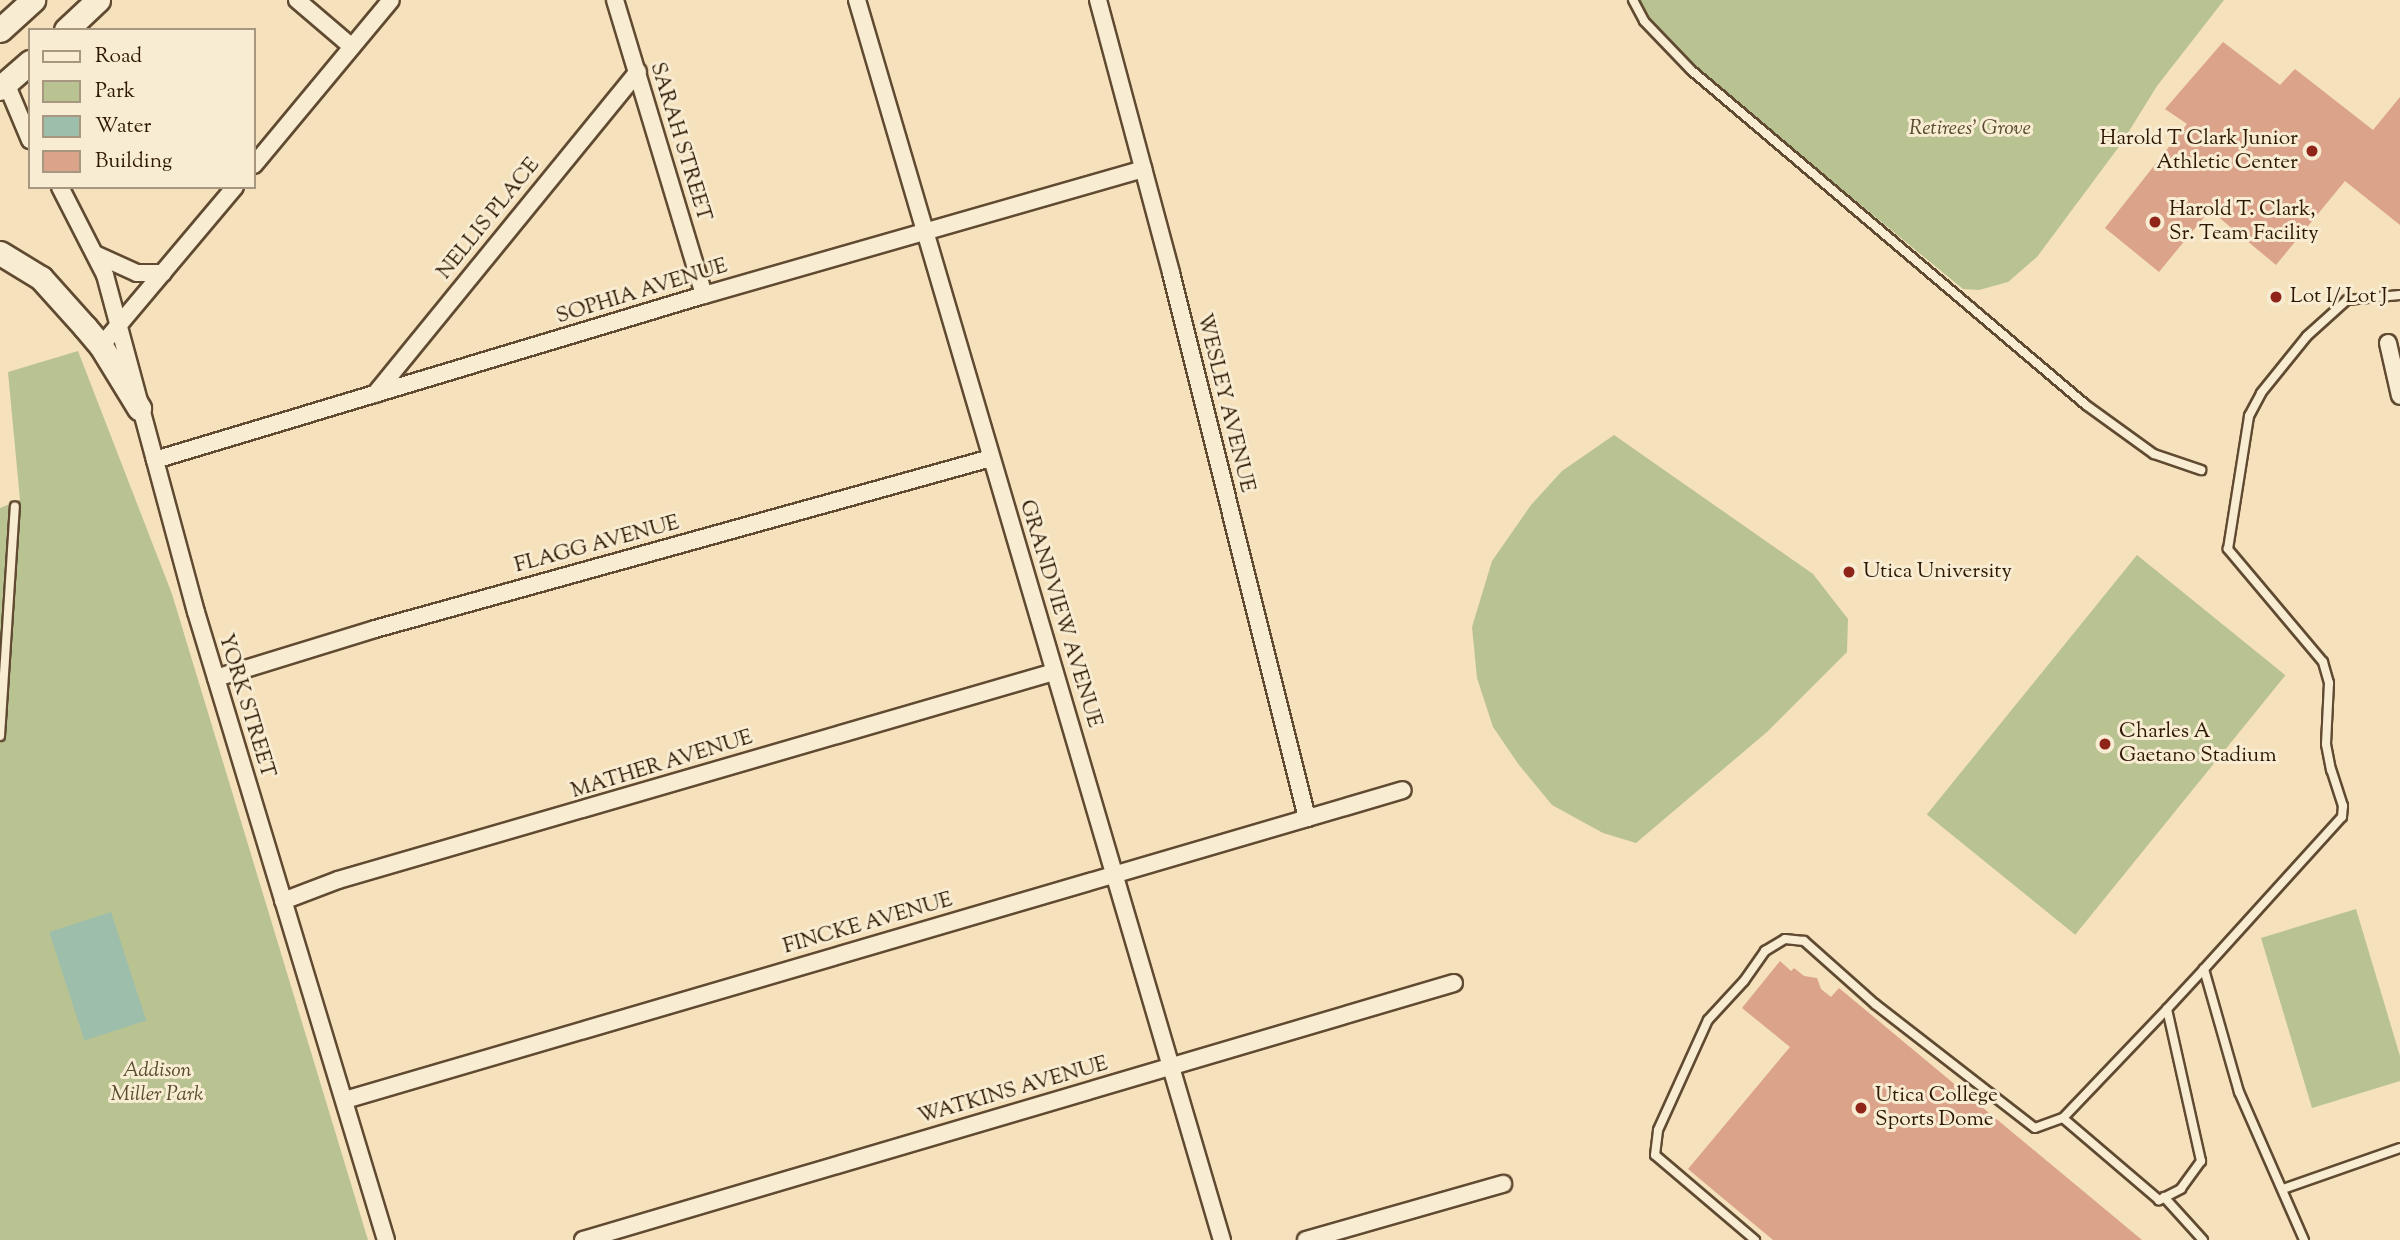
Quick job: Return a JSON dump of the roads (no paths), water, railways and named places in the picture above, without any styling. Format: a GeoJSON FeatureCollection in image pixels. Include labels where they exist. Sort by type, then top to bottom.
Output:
{"type":"FeatureCollection","features":[{"type":"Feature","properties":{"kind":"street"},"geometry":{"type":"LineString","coordinates":[[0,30],[33,0]]}},
{"type":"Feature","properties":{"kind":"street"},"geometry":{"type":"LineString","coordinates":[[68,28],[98,0]]}},
{"type":"Feature","properties":{"kind":"street"},"geometry":{"type":"LineString","coordinates":[[297,0],[352,47]]}},
{"type":"Feature","properties":{"kind":"street"},"geometry":{"type":"LineString","coordinates":[[256,163],[391,0]]}},
{"type":"Feature","properties":{"kind":"street","name":"SARAH STREET"},"geometry":{"type":"LineString","coordinates":[[615,0],[704,295]]}},
{"type":"Feature","properties":{"kind":"street","name":"GRANDVIEW AVENUE"},"geometry":{"type":"LineString","coordinates":[[857,0],[1173,1066],[1222,1240]]}},
{"type":"Feature","properties":{"kind":"street","name":"WESLEY AVENUE"},"geometry":{"type":"LineString","coordinates":[[1098,0],[1307,818]]}},
{"type":"Feature","properties":{"kind":"street"},"geometry":{"type":"LineString","coordinates":[[28,64],[3,86],[28,136]]}},
{"type":"Feature","properties":{"kind":"street","name":"NELLIS PLACE"},"geometry":{"type":"LineString","coordinates":[[375,394],[638,72]]}},
{"type":"Feature","properties":{"kind":"street","name":"SOPHIA AVENUE"},"geometry":{"type":"LineString","coordinates":[[155,460],[704,295],[1143,169]]}},
{"type":"Feature","properties":{"kind":"street","name":"YORK STREET"},"geometry":{"type":"LineString","coordinates":[[61,189],[105,275],[139,408],[216,678],[386,1240]]}},
{"type":"Feature","properties":{"kind":"street"},"geometry":{"type":"LineString","coordinates":[[101,346],[233,189]]}},
{"type":"Feature","properties":{"kind":"street"},"geometry":{"type":"LineString","coordinates":[[0,253],[41,278],[101,346],[139,408]]}},
{"type":"Feature","properties":{"kind":"street"},"geometry":{"type":"LineString","coordinates":[[95,254],[137,273],[163,273]]}},
{"type":"Feature","properties":{"kind":"street"},"geometry":{"type":"LineString","coordinates":[[2388,343],[2400,396]]}},
{"type":"Feature","properties":{"kind":"street","name":"FLAGG AVENUE"},"geometry":{"type":"LineString","coordinates":[[216,678],[374,629],[991,458]]}},
{"type":"Feature","properties":{"kind":"street","name":"MATHER AVENUE"},"geometry":{"type":"LineString","coordinates":[[283,901],[338,880],[1055,672]]}},
{"type":"Feature","properties":{"kind":"street","name":"FINCKE AVENUE"},"geometry":{"type":"LineString","coordinates":[[345,1100],[1403,790]]}},
{"type":"Feature","properties":{"kind":"street","name":"WATKINS AVENUE"},"geometry":{"type":"LineString","coordinates":[[583,1240],[1454,983]]}},
{"type":"Feature","properties":{"kind":"street"},"geometry":{"type":"LineString","coordinates":[[1306,1240],[1503,1184]]}},
{"type":"Feature","properties":{"kind":"lane"},"geometry":{"type":"LineString","coordinates":[[1633,0],[1644,21],[1691,71],[2076,396],[2154,454],[2201,471]]}},
{"type":"Feature","properties":{"kind":"lane"},"geometry":{"type":"LineString","coordinates":[[1755,1240],[1654,1155],[1658,1130],[1708,1020],[1744,981],[1765,951],[1785,939],[1804,941],[1875,1004],[2035,1128],[2063,1118],[2204,970],[2342,817],[2343,806],[2326,744],[2329,683],[2323,662],[2228,549],[2249,416],[2261,393],[2307,336],[2347,300],[2400,295]]}},
{"type":"Feature","properties":{"kind":"lane"},"geometry":{"type":"LineString","coordinates":[[0,736],[15,506]]}},
{"type":"Feature","properties":{"kind":"lane"},"geometry":{"type":"LineString","coordinates":[[2204,970],[2239,1092],[2283,1189],[2300,1239]]}},
{"type":"Feature","properties":{"kind":"lane"},"geometry":{"type":"LineString","coordinates":[[2063,1118],[2159,1200],[2181,1189],[2201,1161],[2166,1009]]}},
{"type":"Feature","properties":{"kind":"lane"},"geometry":{"type":"LineString","coordinates":[[2283,1189],[2400,1148]]}},
{"type":"Feature","properties":{"kind":"lane"},"geometry":{"type":"LineString","coordinates":[[2164,1197],[2203,1240]]}},
{"type":"Feature","properties":{"kind":"water"},"geometry":{"type":"Polygon","coordinates":[[[111,912],[146,1020],[84,1041],[49,932],[111,912]]]}},
{"type":"Feature","properties":{"kind":"place","name":"Harold T Clark Junior Athletic Center"},"geometry":{"type":"Point","coordinates":[2312,151]}},
{"type":"Feature","properties":{"kind":"place","name":"Harold T. Clark, Sr. Team Facility"},"geometry":{"type":"Point","coordinates":[2155,222]}},
{"type":"Feature","properties":{"kind":"place","name":"Lot I/ Lot J"},"geometry":{"type":"Point","coordinates":[2276,297]}},
{"type":"Feature","properties":{"kind":"place","name":"Utica University"},"geometry":{"type":"Point","coordinates":[1849,572]}},
{"type":"Feature","properties":{"kind":"place","name":"Charles A Gaetano Stadium"},"geometry":{"type":"Point","coordinates":[2105,744]}},
{"type":"Feature","properties":{"kind":"place","name":"Utica College Sports Dome"},"geometry":{"type":"Point","coordinates":[1861,1108]}},
{"type":"Feature","properties":{"kind":"park label","name":"Retirees' Grove"},"geometry":{"type":"Point","coordinates":[1970,129]}},
{"type":"Feature","properties":{"kind":"park label","name":"Addison Miller Park"},"geometry":{"type":"Point","coordinates":[157,1083]}}]}
